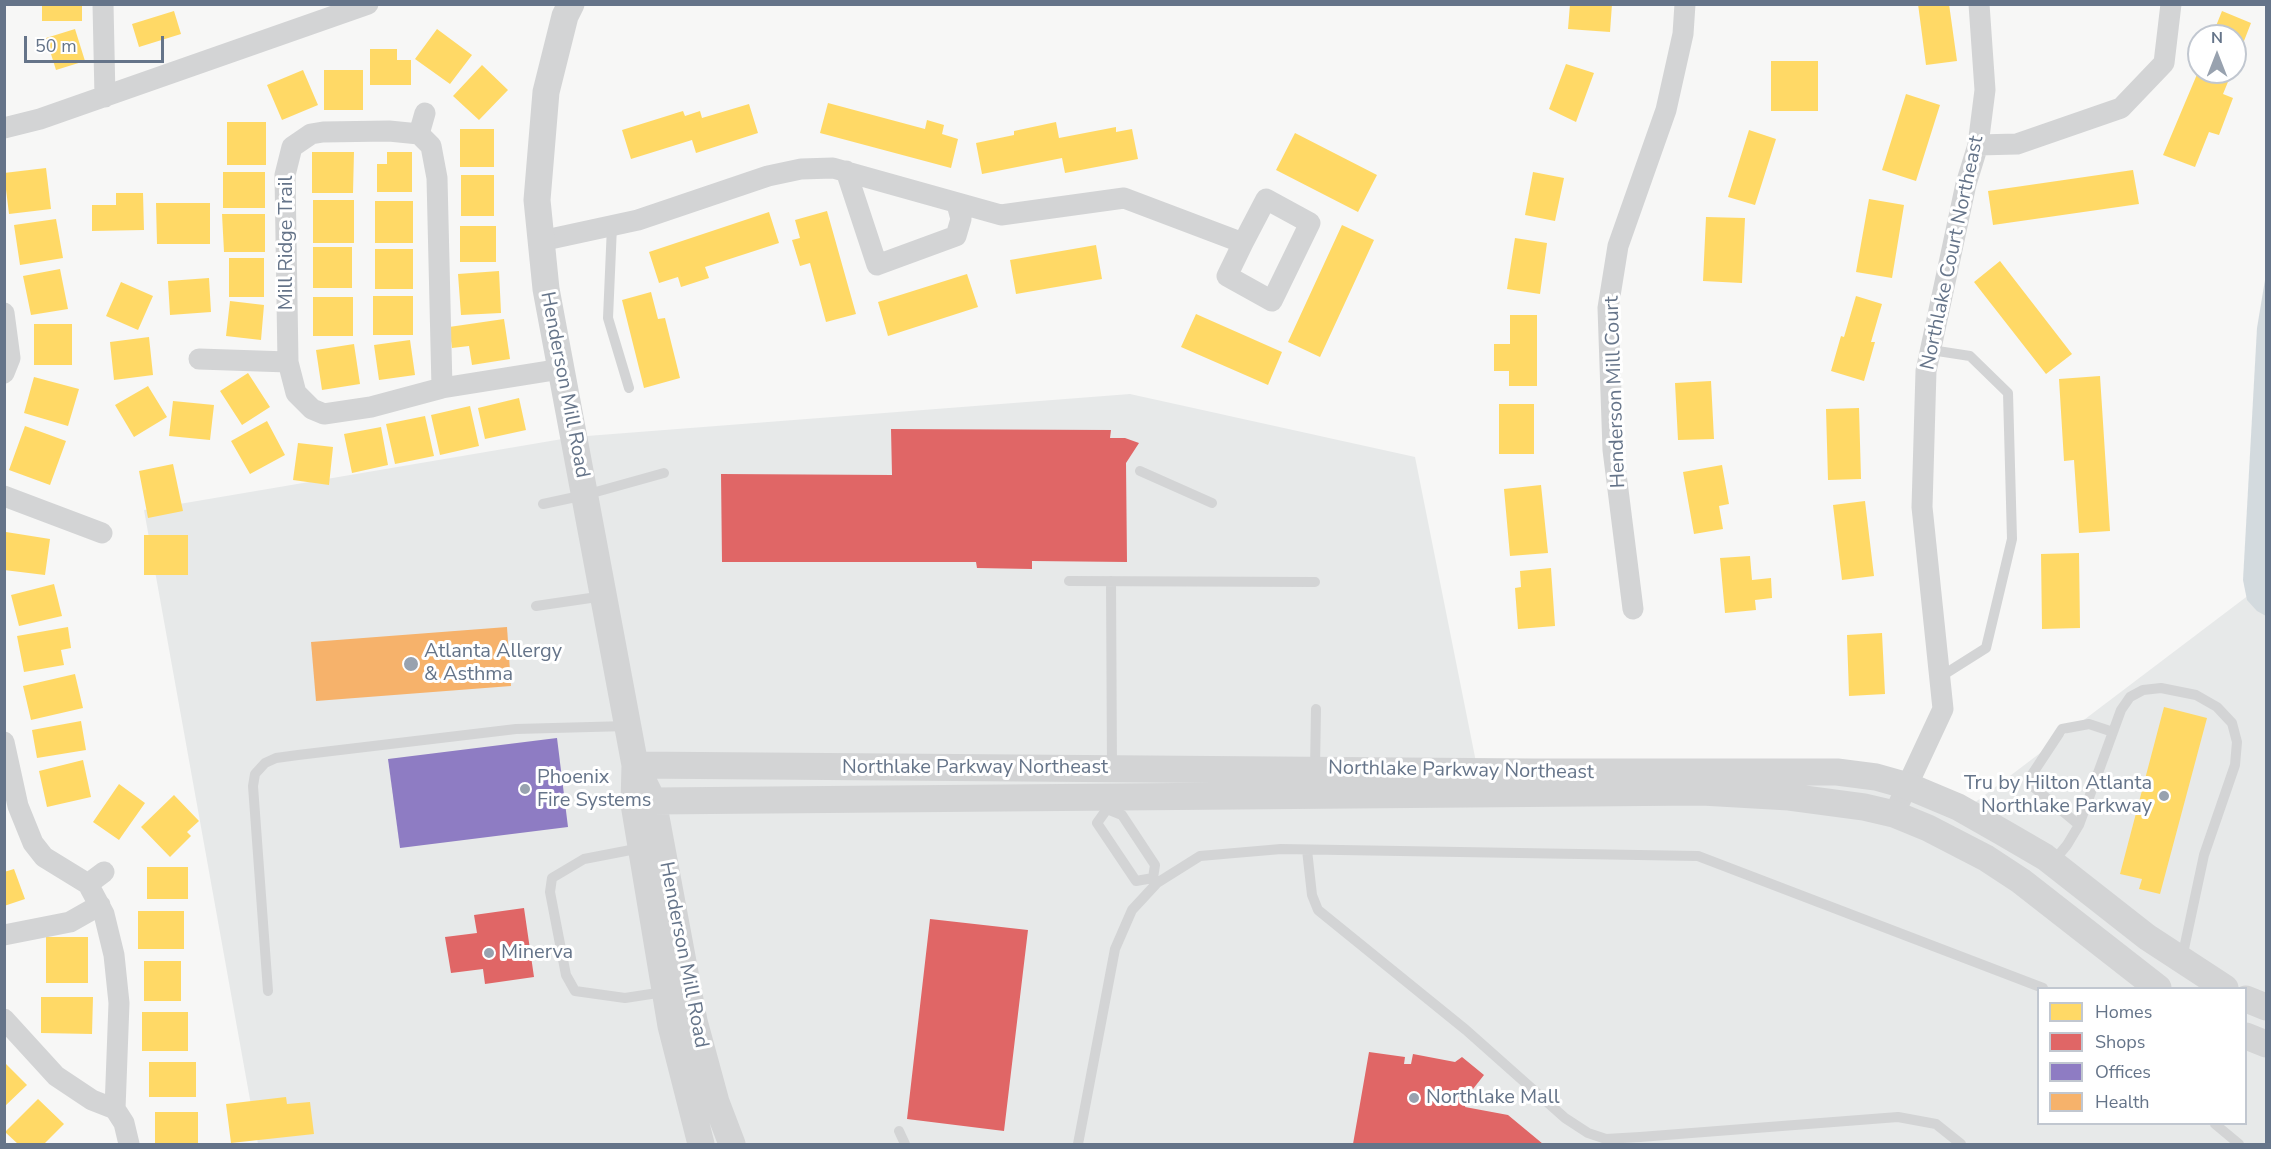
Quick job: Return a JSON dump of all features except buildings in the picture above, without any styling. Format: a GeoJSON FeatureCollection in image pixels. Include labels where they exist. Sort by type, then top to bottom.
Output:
{"type":"FeatureCollection","features":[{"type":"Feature","properties":{"kind":"street"},"geometry":{"type":"LineString","coordinates":[[103,4],[105,97]]}},
{"type":"Feature","properties":{"kind":"street"},"geometry":{"type":"LineString","coordinates":[[4,128],[40,119],[105,97],[344,8],[368,4]]}},
{"type":"Feature","properties":{"kind":"street","name":"Henderson Mill Road"},"geometry":{"type":"LineString","coordinates":[[571,4],[565,16],[546,92],[537,200],[546,289],[635,765],[694,1021],[716,1102],[732,1144]]}},
{"type":"Feature","properties":{"kind":"street","name":"Henderson Mill Court"},"geometry":{"type":"LineString","coordinates":[[1633,609],[1613,450],[1608,308],[1618,246],[1666,110],[1683,34],[1685,4]]}},
{"type":"Feature","properties":{"kind":"street","name":"Northlake Court Northeast"},"geometry":{"type":"LineString","coordinates":[[1894,814],[1943,709],[1922,507],[1926,371],[1966,184],[1978,145],[1985,90],[1979,4]]}},
{"type":"Feature","properties":{"kind":"street"},"geometry":{"type":"LineString","coordinates":[[1978,145],[2017,144],[2121,108],[2164,63],[2172,4]]}},
{"type":"Feature","properties":{"kind":"street"},"geometry":{"type":"LineString","coordinates":[[425,113],[419,134],[431,146],[436,178],[442,388]]}},
{"type":"Feature","properties":{"kind":"street","name":"Mill Ridge Trail"},"geometry":{"type":"LineString","coordinates":[[419,134],[389,131],[323,132],[311,134],[292,147],[285,175],[288,362],[296,393],[312,409],[324,414],[371,407],[442,388],[561,369]]}},
{"type":"Feature","properties":{"kind":"street"},"geometry":{"type":"LineString","coordinates":[[541,241],[638,220],[768,176],[801,169],[833,168],[1001,216],[1124,198],[1243,243]]}},
{"type":"Feature","properties":{"kind":"street"},"geometry":{"type":"LineString","coordinates":[[846,171],[877,265],[956,236],[961,219],[957,204]]}},
{"type":"Feature","properties":{"kind":"street"},"geometry":{"type":"LineString","coordinates":[[1266,199],[1310,223],[1272,301],[1227,276],[1243,243],[1266,199]]}},
{"type":"Feature","properties":{"kind":"street"},"geometry":{"type":"LineString","coordinates":[[4,313],[10,358],[4,373]]}},
{"type":"Feature","properties":{"kind":"street"},"geometry":{"type":"LineString","coordinates":[[199,359],[288,362]]}},
{"type":"Feature","properties":{"kind":"street"},"geometry":{"type":"LineString","coordinates":[[4,496],[102,533]]}},
{"type":"Feature","properties":{"kind":"street"},"geometry":{"type":"LineString","coordinates":[[4,742],[18,806],[33,843],[44,857],[96,878],[100,905],[114,955],[119,1003],[115,1109],[124,1123],[129,1144]]}},
{"type":"Feature","properties":{"kind":"street","name":"Northlake Parkway Northeast"},"geometry":{"type":"LineString","coordinates":[[635,765],[1109,788],[1315,769],[1837,772],[1876,777],[1908,786],[1967,812],[2002,832],[2052,863],[2182,961],[2223,987]]}},
{"type":"Feature","properties":{"kind":"street","name":"Northlake Parkway Northeast"},"geometry":{"type":"LineString","coordinates":[[644,803],[1109,788],[1702,792],[1789,797],[1864,807],[1894,814],[1928,828],[1986,858],[2021,881],[2157,987]]}},
{"type":"Feature","properties":{"kind":"street","name":"Henderson Mill Road"},"geometry":{"type":"LineString","coordinates":[[644,803],[641,848],[665,992],[676,1047],[701,1144]]}},
{"type":"Feature","properties":{"kind":"street"},"geometry":{"type":"LineString","coordinates":[[4,935],[70,922],[100,905]]}},
{"type":"Feature","properties":{"kind":"street"},"geometry":{"type":"LineString","coordinates":[[4,1019],[56,1076],[92,1100],[115,1109]]}},
{"type":"Feature","properties":{"kind":"street"},"geometry":{"type":"LineString","coordinates":[[2247,1036],[2266,1044]]}},
{"type":"Feature","properties":{"kind":"lane"},"geometry":{"type":"LineString","coordinates":[[612,226],[608,318],[628,388]]}},
{"type":"Feature","properties":{"kind":"lane"},"geometry":{"type":"LineString","coordinates":[[1930,350],[1970,356],[2008,393],[2012,539],[1986,648],[1940,677]]}},
{"type":"Feature","properties":{"kind":"lane"},"geometry":{"type":"LineString","coordinates":[[1140,471],[1212,503]]}},
{"type":"Feature","properties":{"kind":"lane"},"geometry":{"type":"LineString","coordinates":[[543,504],[664,473]]}},
{"type":"Feature","properties":{"kind":"lane"},"geometry":{"type":"LineString","coordinates":[[1069,581],[1315,582]]}},
{"type":"Feature","properties":{"kind":"lane"},"geometry":{"type":"LineString","coordinates":[[1111,581],[1109,788],[1097,823],[1136,881],[1155,880]]}},
{"type":"Feature","properties":{"kind":"lane"},"geometry":{"type":"LineString","coordinates":[[536,606],[605,596]]}},
{"type":"Feature","properties":{"kind":"lane"},"geometry":{"type":"LineString","coordinates":[[2052,863],[2079,825],[2121,710],[2130,698],[2144,690],[2161,688],[2196,695],[2217,707],[2232,723],[2237,742],[2235,765],[2204,855],[2182,961]]}},
{"type":"Feature","properties":{"kind":"lane"},"geometry":{"type":"LineString","coordinates":[[1315,769],[1316,709]]}},
{"type":"Feature","properties":{"kind":"lane"},"geometry":{"type":"LineString","coordinates":[[2079,825],[2031,785],[2029,779],[2062,729],[2089,724],[2113,732]]}},
{"type":"Feature","properties":{"kind":"lane"},"geometry":{"type":"LineString","coordinates":[[268,991],[253,786],[255,774],[265,763],[276,758],[516,729],[628,726]]}},
{"type":"Feature","properties":{"kind":"lane"},"geometry":{"type":"LineString","coordinates":[[1109,788],[1122,814],[1155,865],[1155,880]]}},
{"type":"Feature","properties":{"kind":"lane"},"geometry":{"type":"LineString","coordinates":[[641,848],[584,859],[552,878],[550,892],[566,975],[575,991],[625,998],[665,992]]}},
{"type":"Feature","properties":{"kind":"lane"},"geometry":{"type":"LineString","coordinates":[[1078,1144],[1115,949],[1132,910],[1155,880],[1200,856],[1281,849],[1698,856],[2040,987]]}},
{"type":"Feature","properties":{"kind":"lane"},"geometry":{"type":"LineString","coordinates":[[1307,850],[1312,895],[1318,910],[1466,1030],[1565,1118],[1588,1133],[1606,1139],[1898,1117],[1936,1124],[1961,1144]]}},
{"type":"Feature","properties":{"kind":"lane"},"geometry":{"type":"LineString","coordinates":[[2216,1125],[2239,1144]]}},
{"type":"Feature","properties":{"kind":"lane"},"geometry":{"type":"LineString","coordinates":[[899,1131],[906,1144]]}},
{"type":"Feature","properties":{"kind":"shaded area"},"geometry":{"type":"Polygon","coordinates":[[[2266,274],[2266,616],[2257,611],[2247,600],[2243,580],[2257,328],[2266,274]]]}},
{"type":"Feature","properties":{"kind":"shaded area"},"geometry":{"type":"Polygon","coordinates":[[[1130,394],[1415,457],[1478,772],[1897,781],[1961,813],[2266,582],[2266,1144],[258,1144],[144,510],[574,437],[1130,394]]]}},
{"type":"Feature","properties":{"kind":"place","name":"Atlanta Allergy & Asthma"},"geometry":{"type":"Point","coordinates":[411,664]}},
{"type":"Feature","properties":{"kind":"place","name":"Phoenix Fire Systems"},"geometry":{"type":"Point","coordinates":[525,789]}},
{"type":"Feature","properties":{"kind":"place","name":"Tru by Hilton Atlanta Northlake Parkway"},"geometry":{"type":"Point","coordinates":[2164,796]}},
{"type":"Feature","properties":{"kind":"place","name":"Minerva"},"geometry":{"type":"Point","coordinates":[489,953]}},
{"type":"Feature","properties":{"kind":"place","name":"Northlake Mall"},"geometry":{"type":"Point","coordinates":[1414,1098]}}]}
